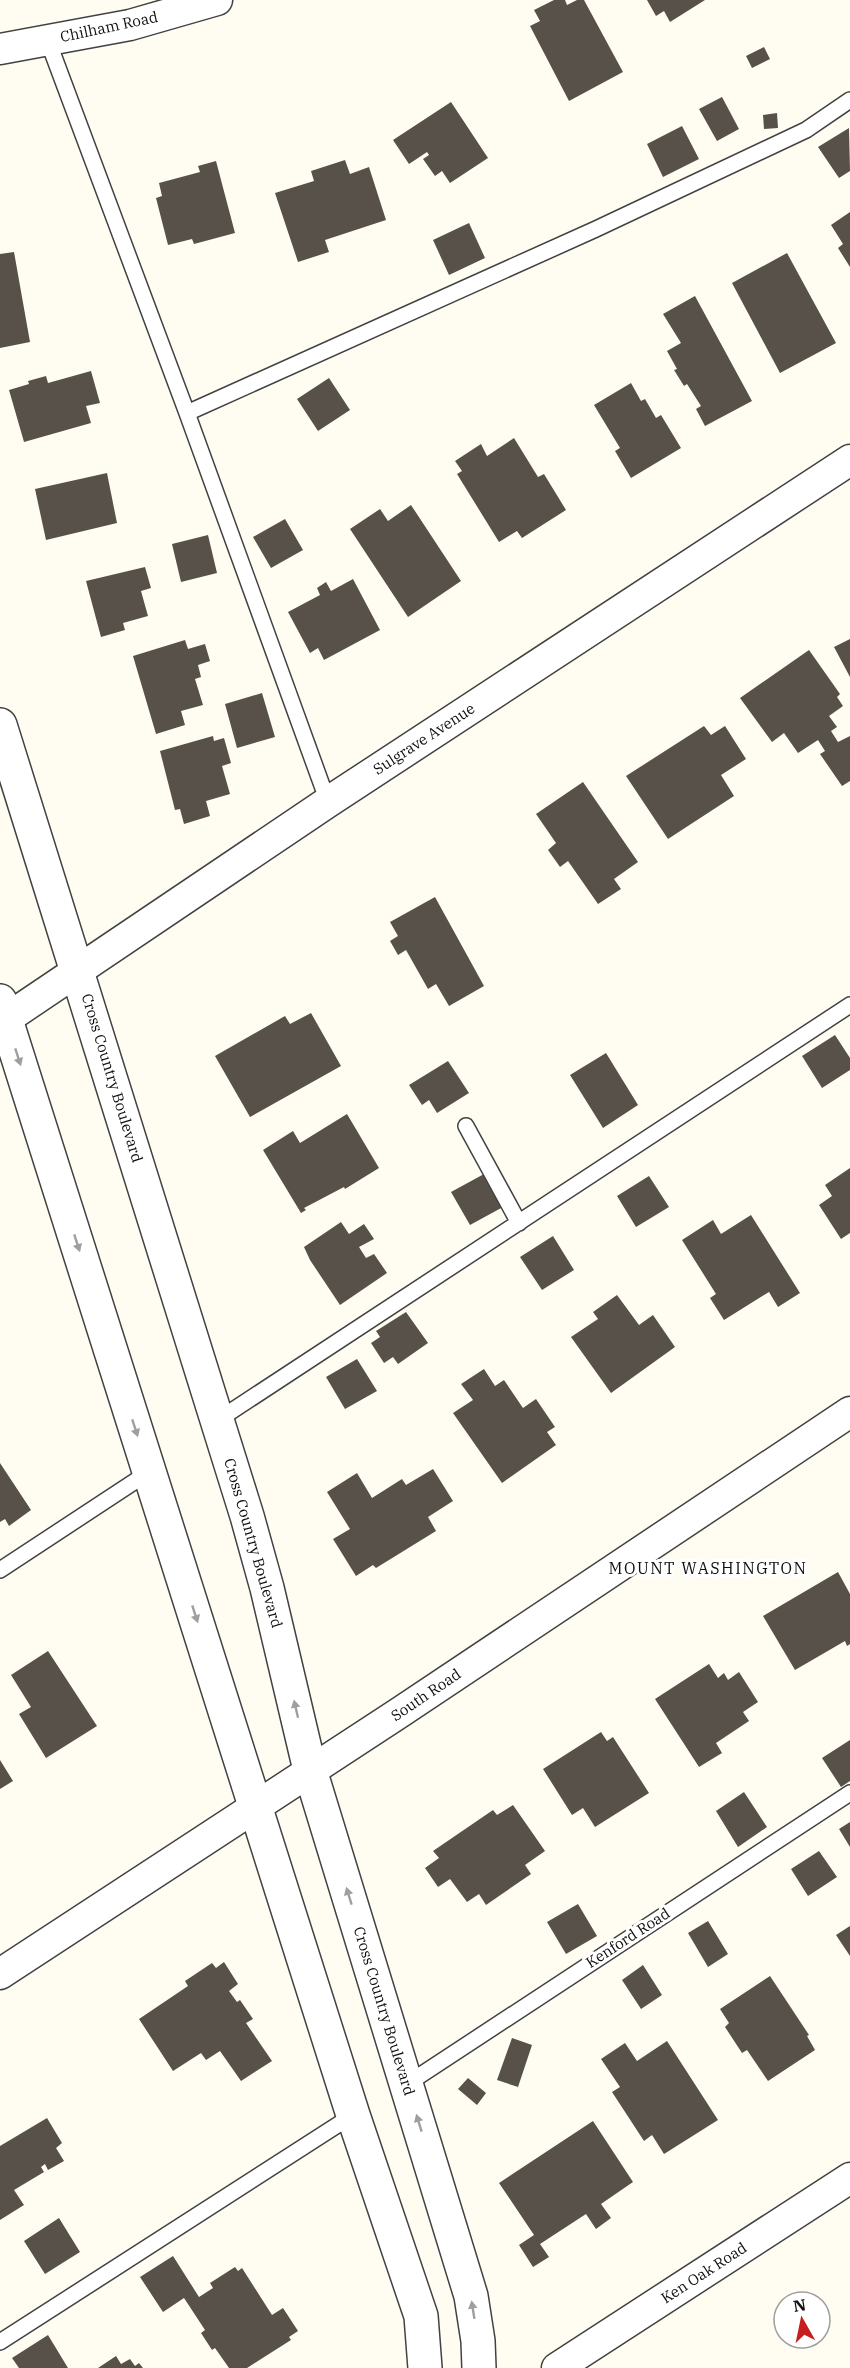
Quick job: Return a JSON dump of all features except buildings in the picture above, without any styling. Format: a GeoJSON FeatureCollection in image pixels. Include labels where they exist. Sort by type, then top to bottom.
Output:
{"type":"FeatureCollection","features":[{"type":"Feature","properties":{"kind":"street","name":"Chilham Road"},"geometry":{"type":"LineString","coordinates":[[0,49],[130,25],[217,0]]}},
{"type":"Feature","properties":{"kind":"street","name":"Sulgrave Avenue"},"geometry":{"type":"LineString","coordinates":[[2,1015],[78,970],[328,802],[850,460]]}},
{"type":"Feature","properties":{"kind":"street","name":"Cross Country Boulevard"},"geometry":{"type":"LineString","coordinates":[[0,725],[218,1420],[267,1588],[310,1770],[471,2296],[478,2341],[479,2368]]}},
{"type":"Feature","properties":{"kind":"street"},"geometry":{"type":"LineString","coordinates":[[2,1015],[353,2115],[420,2316],[424,2368]]}},
{"type":"Feature","properties":{"kind":"street","name":"South Road"},"geometry":{"type":"LineString","coordinates":[[0,1974],[850,1412]]}},
{"type":"Feature","properties":{"kind":"street","name":"Ken Oak Road"},"geometry":{"type":"LineString","coordinates":[[557,2368],[850,2178]]}},
{"type":"Feature","properties":{"kind":"lane"},"geometry":{"type":"LineString","coordinates":[[48,41],[187,412],[328,802]]}},
{"type":"Feature","properties":{"kind":"lane"},"geometry":{"type":"LineString","coordinates":[[187,412],[638,209],[806,130],[850,100]]}},
{"type":"Feature","properties":{"kind":"lane"},"geometry":{"type":"LineString","coordinates":[[218,1420],[850,1005]]}},
{"type":"Feature","properties":{"kind":"lane"},"geometry":{"type":"LineString","coordinates":[[466,1126],[519,1223]]}},
{"type":"Feature","properties":{"kind":"lane"},"geometry":{"type":"LineString","coordinates":[[0,1570],[149,1472]]}},
{"type":"Feature","properties":{"kind":"lane","name":"Kenford Road"},"geometry":{"type":"LineString","coordinates":[[407,2084],[850,1793]]}},
{"type":"Feature","properties":{"kind":"lane"},"geometry":{"type":"LineString","coordinates":[[0,2342],[353,2115]]}},
{"type":"Feature","properties":{"kind":"district","name":"MOUNT WASHINGTON"},"geometry":{"type":"Point","coordinates":[708,1568]}}]}
